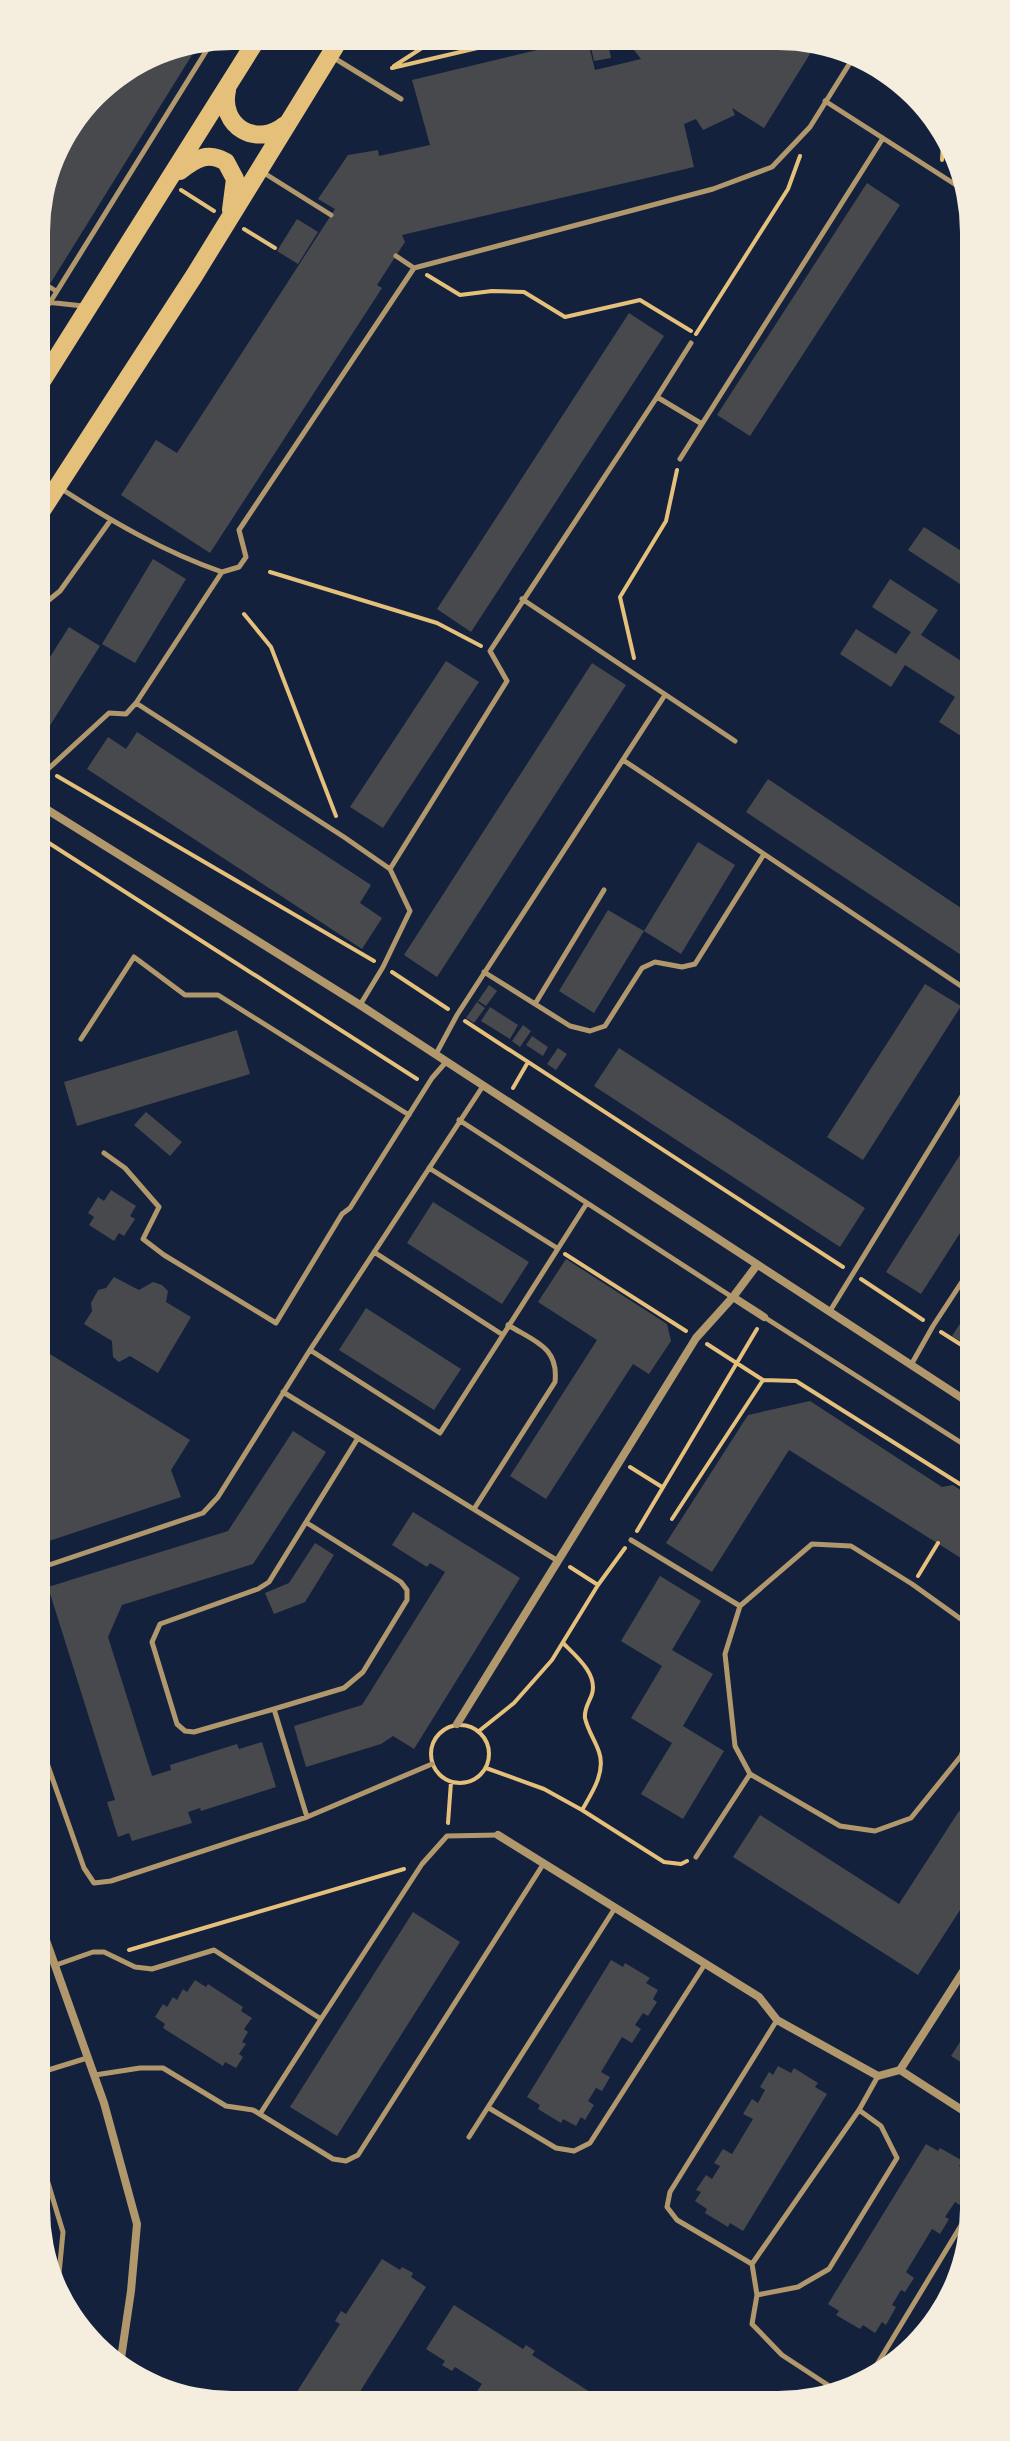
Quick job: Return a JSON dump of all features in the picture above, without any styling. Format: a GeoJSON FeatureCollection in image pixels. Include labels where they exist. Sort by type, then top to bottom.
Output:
{"type":"FeatureCollection","features":[{"type":"Feature","properties":{"kind":"main road"},"geometry":{"type":"LineString","coordinates":[[50,359],[174,186],[251,50]]}},
{"type":"Feature","properties":{"kind":"main road"},"geometry":{"type":"LineString","coordinates":[[50,500],[230,221],[285,125],[333,50]]}},
{"type":"Feature","properties":{"kind":"main road"},"geometry":{"type":"LineString","coordinates":[[228,88],[226,110],[239,129],[265,136],[285,125]]}},
{"type":"Feature","properties":{"kind":"main road"},"geometry":{"type":"LineString","coordinates":[[174,186],[200,157],[210,156],[226,162],[235,179],[230,221]]}},
{"type":"Feature","properties":{"kind":"street"},"geometry":{"type":"LineString","coordinates":[[50,811],[360,1005],[960,1397]]}},
{"type":"Feature","properties":{"kind":"street"},"geometry":{"type":"LineString","coordinates":[[457,1724],[696,1338],[757,1265]]}},
{"type":"Feature","properties":{"kind":"street"},"geometry":{"type":"LineString","coordinates":[[733,1297],[764,1317]]}},
{"type":"Feature","properties":{"kind":"street"},"geometry":{"type":"LineString","coordinates":[[498,1835],[759,1997],[777,2020],[878,2076],[900,2070],[960,1975]]}},
{"type":"Feature","properties":{"kind":"street"},"geometry":{"type":"LineString","coordinates":[[50,1951],[94,2075],[132,2197],[137,2224],[122,2353]]}},
{"type":"Feature","properties":{"kind":"street"},"geometry":{"type":"LineString","coordinates":[[900,2070],[960,2109]]}},
{"type":"Feature","properties":{"kind":"lane"},"geometry":{"type":"LineString","coordinates":[[50,302],[205,52]]}},
{"type":"Feature","properties":{"kind":"lane"},"geometry":{"type":"LineString","coordinates":[[330,55],[401,99]]}},
{"type":"Feature","properties":{"kind":"lane"},"geometry":{"type":"LineString","coordinates":[[59,488],[110,521],[189,561],[222,572],[239,567],[246,557],[239,530],[414,268],[713,189],[772,167],[810,127],[848,65]]}},
{"type":"Feature","properties":{"kind":"lane"},"geometry":{"type":"LineString","coordinates":[[825,101],[953,183]]}},
{"type":"Feature","properties":{"kind":"lane"},"geometry":{"type":"LineString","coordinates":[[680,459],[883,138]]}},
{"type":"Feature","properties":{"kind":"lane"},"geometry":{"type":"LineString","coordinates":[[260,170],[331,215]]}},
{"type":"Feature","properties":{"kind":"lane"},"geometry":{"type":"LineString","coordinates":[[396,256],[414,268]]}},
{"type":"Feature","properties":{"kind":"lane"},"geometry":{"type":"LineString","coordinates":[[50,287],[56,291]]}},
{"type":"Feature","properties":{"kind":"lane"},"geometry":{"type":"LineString","coordinates":[[50,304],[89,307]]}},
{"type":"Feature","properties":{"kind":"lane"},"geometry":{"type":"LineString","coordinates":[[390,869],[507,681],[490,651],[691,343]]}},
{"type":"Feature","properties":{"kind":"lane"},"geometry":{"type":"LineString","coordinates":[[657,397],[702,424]]}},
{"type":"Feature","properties":{"kind":"lane"},"geometry":{"type":"LineString","coordinates":[[50,599],[60,591],[110,521]]}},
{"type":"Feature","properties":{"kind":"lane"},"geometry":{"type":"LineString","coordinates":[[50,767],[109,713],[126,714],[136,703],[222,572]]}},
{"type":"Feature","properties":{"kind":"lane"},"geometry":{"type":"LineString","coordinates":[[522,599],[735,741]]}},
{"type":"Feature","properties":{"kind":"lane"},"geometry":{"type":"LineString","coordinates":[[435,1055],[484,972],[665,695]]}},
{"type":"Feature","properties":{"kind":"lane"},"geometry":{"type":"LineString","coordinates":[[136,703],[390,869],[410,911],[383,967],[360,1005]]}},
{"type":"Feature","properties":{"kind":"lane"},"geometry":{"type":"LineString","coordinates":[[623,760],[960,985]]}},
{"type":"Feature","properties":{"kind":"lane"},"geometry":{"type":"LineString","coordinates":[[484,972],[570,1026],[590,1031],[605,1026],[642,968],[655,962],[682,967],[695,964],[764,854]]}},
{"type":"Feature","properties":{"kind":"lane"},"geometry":{"type":"LineString","coordinates":[[535,1004],[604,890]]}},
{"type":"Feature","properties":{"kind":"lane"},"geometry":{"type":"LineString","coordinates":[[81,1039],[134,957],[185,995],[218,995],[409,1115]]}},
{"type":"Feature","properties":{"kind":"lane"},"geometry":{"type":"LineString","coordinates":[[104,1153],[125,1168],[159,1207],[143,1239],[276,1323],[342,1214],[350,1208],[446,1062]]}},
{"type":"Feature","properties":{"kind":"lane"},"geometry":{"type":"LineString","coordinates":[[50,1565],[203,1513],[218,1497],[483,1086]]}},
{"type":"Feature","properties":{"kind":"lane"},"geometry":{"type":"LineString","coordinates":[[829,1312],[960,1099]]}},
{"type":"Feature","properties":{"kind":"lane"},"geometry":{"type":"LineString","coordinates":[[459,1120],[733,1297]]}},
{"type":"Feature","properties":{"kind":"lane"},"geometry":{"type":"LineString","coordinates":[[429,1167],[557,1248]]}},
{"type":"Feature","properties":{"kind":"lane"},"geometry":{"type":"LineString","coordinates":[[310,1350],[440,1433],[587,1203]]}},
{"type":"Feature","properties":{"kind":"lane"},"geometry":{"type":"LineString","coordinates":[[374,1252],[503,1335]]}},
{"type":"Feature","properties":{"kind":"lane"},"geometry":{"type":"LineString","coordinates":[[911,1365],[960,1286]]}},
{"type":"Feature","properties":{"kind":"lane"},"geometry":{"type":"LineString","coordinates":[[764,1317],[960,1442]]}},
{"type":"Feature","properties":{"kind":"lane"},"geometry":{"type":"LineString","coordinates":[[474,1509],[555,1382],[557,1367],[551,1352],[508,1325]]}},
{"type":"Feature","properties":{"kind":"lane"},"geometry":{"type":"LineString","coordinates":[[283,1392],[558,1561]]}},
{"type":"Feature","properties":{"kind":"lane"},"geometry":{"type":"LineString","coordinates":[[307,1523],[401,1582],[407,1590],[407,1600],[363,1672],[344,1688],[194,1732],[185,1731],[177,1724],[152,1642],[154,1632],[160,1624],[258,1589],[269,1582],[358,1438]]}},
{"type":"Feature","properties":{"kind":"lane"},"geometry":{"type":"LineString","coordinates":[[631,1540],[740,1606]]}},
{"type":"Feature","properties":{"kind":"lane"},"geometry":{"type":"LineString","coordinates":[[960,1618],[851,1546],[812,1544],[740,1606],[725,1654],[735,1746],[750,1774],[840,1826],[875,1831],[911,1818],[960,1757]]}},
{"type":"Feature","properties":{"kind":"lane"},"geometry":{"type":"LineString","coordinates":[[274,1709],[307,1817]]}},
{"type":"Feature","properties":{"kind":"lane"},"geometry":{"type":"LineString","coordinates":[[50,1772],[84,1868],[94,1883],[111,1881],[307,1817],[432,1764]]}},
{"type":"Feature","properties":{"kind":"lane"},"geometry":{"type":"LineString","coordinates":[[696,1857],[750,1774]]}},
{"type":"Feature","properties":{"kind":"lane"},"geometry":{"type":"LineString","coordinates":[[260,2114],[422,1864],[447,1836],[498,1835]]}},
{"type":"Feature","properties":{"kind":"lane"},"geometry":{"type":"LineString","coordinates":[[94,2075],[163,2068],[226,2106],[253,2110],[333,2159],[346,2161],[358,2155],[544,1863]]}},
{"type":"Feature","properties":{"kind":"lane"},"geometry":{"type":"LineString","coordinates":[[469,2137],[616,1907]]}},
{"type":"Feature","properties":{"kind":"lane"},"geometry":{"type":"LineString","coordinates":[[55,1965],[93,1952],[111,1955],[135,1967],[152,1969],[214,1950],[321,2019]]}},
{"type":"Feature","properties":{"kind":"lane"},"geometry":{"type":"LineString","coordinates":[[489,2108],[556,2148],[574,2151],[590,2143],[706,1963]]}},
{"type":"Feature","properties":{"kind":"lane"},"geometry":{"type":"LineString","coordinates":[[752,2264],[677,2220],[667,2207],[670,2192],[777,2020]]}},
{"type":"Feature","properties":{"kind":"lane"},"geometry":{"type":"LineString","coordinates":[[50,2070],[88,2058]]}},
{"type":"Feature","properties":{"kind":"lane"},"geometry":{"type":"LineString","coordinates":[[827,2384],[782,2355],[752,2324],[757,2295],[752,2264],[859,2110],[878,2076]]}},
{"type":"Feature","properties":{"kind":"lane"},"geometry":{"type":"LineString","coordinates":[[757,2295],[798,2287],[829,2269],[897,2158],[881,2126],[859,2110]]}},
{"type":"Feature","properties":{"kind":"lane"},"geometry":{"type":"LineString","coordinates":[[50,2189],[63,2232],[60,2267]]}},
{"type":"Feature","properties":{"kind":"lane"},"geometry":{"type":"LineString","coordinates":[[880,2359],[959,2229]]}},
{"type":"Feature","properties":{"kind":"path"},"geometry":{"type":"LineString","coordinates":[[419,50],[392,68],[469,50]]}},
{"type":"Feature","properties":{"kind":"path"},"geometry":{"type":"LineString","coordinates":[[691,343],[788,189],[810,127]]}},
{"type":"Feature","properties":{"kind":"path"},"geometry":{"type":"LineString","coordinates":[[174,186],[275,248]]}},
{"type":"Feature","properties":{"kind":"path"},"geometry":{"type":"LineString","coordinates":[[414,268],[460,295],[492,291],[524,292],[565,317],[640,300],[696,335]]}},
{"type":"Feature","properties":{"kind":"path"},"geometry":{"type":"LineString","coordinates":[[638,676],[620,597],[666,521],[680,459]]}},
{"type":"Feature","properties":{"kind":"path"},"geometry":{"type":"LineString","coordinates":[[270,572],[437,623],[490,651]]}},
{"type":"Feature","properties":{"kind":"path"},"geometry":{"type":"LineString","coordinates":[[244,614],[271,647],[344,837]]}},
{"type":"Feature","properties":{"kind":"path"},"geometry":{"type":"LineString","coordinates":[[68,784],[383,967],[960,1344]]}},
{"type":"Feature","properties":{"kind":"path"},"geometry":{"type":"LineString","coordinates":[[50,844],[428,1086]]}},
{"type":"Feature","properties":{"kind":"path"},"geometry":{"type":"LineString","coordinates":[[557,1248],[763,1380],[796,1381],[960,1485]]}},
{"type":"Feature","properties":{"kind":"path"},"geometry":{"type":"LineString","coordinates":[[672,1519],[763,1380]]}},
{"type":"Feature","properties":{"kind":"path"},"geometry":{"type":"LineString","coordinates":[[619,1460],[662,1487]]}},
{"type":"Feature","properties":{"kind":"path"},"geometry":{"type":"LineString","coordinates":[[912,1584],[938,1543]]}},
{"type":"Feature","properties":{"kind":"path"},"geometry":{"type":"LineString","coordinates":[[558,1561],[598,1585]]}},
{"type":"Feature","properties":{"kind":"path"},"geometry":{"type":"LineString","coordinates":[[563,1643],[592,1676],[593,1691],[584,1712],[588,1731],[600,1754],[600,1770],[595,1790],[582,1810]]}},
{"type":"Feature","properties":{"kind":"path"},"geometry":{"type":"LineString","coordinates":[[457,1724],[469,1725],[479,1731],[487,1742],[490,1755],[486,1768],[477,1778],[465,1783],[451,1782],[440,1775],[432,1764],[431,1746],[440,1731],[457,1724]]}},
{"type":"Feature","properties":{"kind":"path"},"geometry":{"type":"LineString","coordinates":[[486,1768],[544,1789],[664,1862],[681,1864],[696,1857]]}},
{"type":"Feature","properties":{"kind":"path"},"geometry":{"type":"LineString","coordinates":[[447,1836],[451,1782]]}},
{"type":"Feature","properties":{"kind":"path"},"geometry":{"type":"LineString","coordinates":[[111,1955],[422,1864]]}},
{"type":"Feature","properties":{"kind":"building"},"geometry":{"type":"Polygon","coordinates":[[[537,50],[590,50],[595,70],[641,59],[634,50],[811,53],[764,128],[732,108],[735,115],[703,130],[696,119],[684,124],[694,167],[402,235],[405,242],[377,285],[382,288],[210,553],[121,495],[156,440],[177,453],[335,209],[318,199],[348,155],[378,150],[379,156],[430,145],[412,80],[537,50]]]}},
{"type":"Feature","properties":{"kind":"building"},"geometry":{"type":"Polygon","coordinates":[[[592,50],[609,50],[611,58],[594,61],[592,50]]]}},
{"type":"Feature","properties":{"kind":"building"},"geometry":{"type":"Polygon","coordinates":[[[192,55],[50,284],[50,220],[56,185],[81,131],[112,95],[141,74],[192,55]]]}},
{"type":"Feature","properties":{"kind":"building"},"geometry":{"type":"Polygon","coordinates":[[[867,183],[900,205],[750,436],[717,415],[867,183]]]}},
{"type":"Feature","properties":{"kind":"building"},"geometry":{"type":"Polygon","coordinates":[[[297,219],[318,232],[298,264],[277,251],[297,219]]]}},
{"type":"Feature","properties":{"kind":"building"},"geometry":{"type":"Polygon","coordinates":[[[629,313],[664,336],[471,632],[437,609],[629,313]]]}},
{"type":"Feature","properties":{"kind":"building"},"geometry":{"type":"Polygon","coordinates":[[[924,527],[960,550],[960,584],[908,550],[924,527]]]}},
{"type":"Feature","properties":{"kind":"building"},"geometry":{"type":"Polygon","coordinates":[[[153,559],[186,579],[135,663],[102,644],[153,559]]]}},
{"type":"Feature","properties":{"kind":"building"},"geometry":{"type":"Polygon","coordinates":[[[890,579],[938,610],[921,635],[960,660],[960,735],[939,722],[955,697],[905,665],[891,687],[840,654],[856,629],[896,654],[911,632],[872,607],[890,579]]]}},
{"type":"Feature","properties":{"kind":"building"},"geometry":{"type":"Polygon","coordinates":[[[69,627],[100,646],[50,725],[50,657],[69,627]]]}},
{"type":"Feature","properties":{"kind":"building"},"geometry":{"type":"Polygon","coordinates":[[[446,661],[479,682],[383,828],[350,807],[446,661]]]}},
{"type":"Feature","properties":{"kind":"building"},"geometry":{"type":"Polygon","coordinates":[[[592,663],[626,685],[437,977],[404,955],[592,663]]]}},
{"type":"Feature","properties":{"kind":"building"},"geometry":{"type":"Polygon","coordinates":[[[137,732],[371,885],[360,903],[382,918],[362,949],[87,769],[108,737],[126,749],[137,732]]]}},
{"type":"Feature","properties":{"kind":"building"},"geometry":{"type":"Polygon","coordinates":[[[768,779],[960,907],[960,954],[746,812],[768,779]]]}},
{"type":"Feature","properties":{"kind":"building"},"geometry":{"type":"Polygon","coordinates":[[[698,842],[735,865],[681,954],[644,931],[698,842]]]}},
{"type":"Feature","properties":{"kind":"building"},"geometry":{"type":"Polygon","coordinates":[[[608,910],[644,931],[594,1013],[559,991],[608,910]]]}},
{"type":"Feature","properties":{"kind":"building"},"geometry":{"type":"Polygon","coordinates":[[[925,984],[960,1005],[863,1160],[827,1137],[925,984]]]}},
{"type":"Feature","properties":{"kind":"building"},"geometry":{"type":"Polygon","coordinates":[[[489,985],[497,991],[486,1006],[478,1001],[489,985]]]}},
{"type":"Feature","properties":{"kind":"building"},"geometry":{"type":"Polygon","coordinates":[[[477,1002],[485,1008],[474,1023],[466,1018],[477,1002]]]}},
{"type":"Feature","properties":{"kind":"building"},"geometry":{"type":"Polygon","coordinates":[[[490,1007],[518,1025],[510,1039],[481,1021],[490,1007]]]}},
{"type":"Feature","properties":{"kind":"building"},"geometry":{"type":"Polygon","coordinates":[[[523,1025],[531,1031],[520,1047],[512,1041],[523,1025]]]}},
{"type":"Feature","properties":{"kind":"building"},"geometry":{"type":"Polygon","coordinates":[[[237,1030],[250,1074],[77,1126],[64,1082],[237,1030]]]}},
{"type":"Feature","properties":{"kind":"building"},"geometry":{"type":"Polygon","coordinates":[[[532,1036],[548,1047],[543,1056],[526,1045],[532,1036]]]}},
{"type":"Feature","properties":{"kind":"building"},"geometry":{"type":"Polygon","coordinates":[[[558,1048],[567,1054],[556,1070],[547,1064],[558,1048]]]}},
{"type":"Feature","properties":{"kind":"building"},"geometry":{"type":"Polygon","coordinates":[[[619,1048],[865,1208],[840,1247],[594,1086],[619,1048]]]}},
{"type":"Feature","properties":{"kind":"building"},"geometry":{"type":"Polygon","coordinates":[[[146,1112],[182,1142],[170,1156],[134,1125],[146,1112]]]}},
{"type":"Feature","properties":{"kind":"building"},"geometry":{"type":"Polygon","coordinates":[[[960,1155],[960,1233],[921,1294],[886,1272],[960,1155]]]}},
{"type":"Feature","properties":{"kind":"building"},"geometry":{"type":"Polygon","coordinates":[[[111,1190],[136,1206],[130,1216],[135,1219],[124,1236],[119,1233],[114,1241],[89,1225],[94,1217],[88,1213],[98,1197],[104,1201],[111,1190]]]}},
{"type":"Feature","properties":{"kind":"building"},"geometry":{"type":"Polygon","coordinates":[[[433,1202],[529,1262],[502,1304],[407,1243],[433,1202]]]}},
{"type":"Feature","properties":{"kind":"building"},"geometry":{"type":"Polygon","coordinates":[[[566,1259],[667,1324],[671,1341],[649,1374],[633,1364],[546,1499],[510,1476],[597,1340],[538,1302],[566,1259]]]}},
{"type":"Feature","properties":{"kind":"building"},"geometry":{"type":"Polygon","coordinates":[[[114,1277],[139,1290],[153,1282],[162,1285],[168,1291],[166,1302],[191,1317],[158,1373],[130,1356],[119,1362],[113,1357],[112,1341],[84,1324],[92,1311],[91,1303],[98,1290],[106,1288],[114,1277]]]}},
{"type":"Feature","properties":{"kind":"building"},"geometry":{"type":"Polygon","coordinates":[[[366,1308],[461,1369],[434,1410],[339,1350],[366,1308]]]}},
{"type":"Feature","properties":{"kind":"building"},"geometry":{"type":"Polygon","coordinates":[[[960,1324],[960,1341],[952,1336],[960,1324]]]}},
{"type":"Feature","properties":{"kind":"building"},"geometry":{"type":"Polygon","coordinates":[[[50,1354],[190,1440],[171,1470],[181,1497],[50,1541],[50,1354]]]}},
{"type":"Feature","properties":{"kind":"building"},"geometry":{"type":"Polygon","coordinates":[[[810,1401],[942,1487],[953,1485],[960,1490],[960,1557],[789,1450],[712,1572],[666,1543],[748,1415],[810,1401]]]}},
{"type":"Feature","properties":{"kind":"building"},"geometry":{"type":"Polygon","coordinates":[[[293,1431],[326,1452],[253,1564],[122,1605],[108,1637],[152,1776],[171,1770],[170,1765],[237,1744],[239,1749],[262,1742],[276,1787],[201,1811],[200,1808],[188,1812],[192,1823],[132,1841],[129,1833],[118,1837],[107,1802],[115,1800],[50,1586],[228,1531],[293,1431]]]}},
{"type":"Feature","properties":{"kind":"building"},"geometry":{"type":"Polygon","coordinates":[[[413,1512],[520,1578],[414,1749],[393,1736],[381,1744],[306,1767],[294,1726],[362,1705],[445,1572],[430,1563],[427,1567],[392,1545],[413,1512]]]}},
{"type":"Feature","properties":{"kind":"building"},"geometry":{"type":"Polygon","coordinates":[[[315,1543],[334,1555],[305,1602],[274,1614],[265,1593],[289,1583],[315,1543]]]}},
{"type":"Feature","properties":{"kind":"building"},"geometry":{"type":"Polygon","coordinates":[[[660,1576],[701,1601],[672,1650],[713,1674],[683,1726],[724,1751],[683,1819],[641,1794],[672,1743],[631,1718],[662,1666],[621,1641],[660,1576]]]}},
{"type":"Feature","properties":{"kind":"building"},"geometry":{"type":"Polygon","coordinates":[[[959,1811],[960,1910],[918,1975],[733,1857],[760,1815],[899,1904],[959,1811]]]}},
{"type":"Feature","properties":{"kind":"building"},"geometry":{"type":"Polygon","coordinates":[[[413,1912],[460,1942],[337,2136],[290,2107],[413,1912]]]}},
{"type":"Feature","properties":{"kind":"building"},"geometry":{"type":"Polygon","coordinates":[[[611,1960],[623,1967],[625,1963],[650,1978],[646,1983],[658,1990],[653,1999],[657,2002],[648,2016],[643,2013],[635,2025],[641,2029],[632,2043],[622,2037],[601,2072],[610,2077],[602,2091],[596,2088],[588,2101],[594,2105],[585,2120],[581,2117],[576,2126],[563,2119],[561,2123],[538,2109],[540,2105],[527,2097],[611,1960]]]}},
{"type":"Feature","properties":{"kind":"building"},"geometry":{"type":"Polygon","coordinates":[[[195,1980],[206,1987],[208,1984],[243,2007],[241,2011],[252,2018],[244,2029],[248,2032],[242,2042],[246,2044],[239,2054],[243,2057],[236,2068],[225,2062],[223,2066],[163,2028],[165,2024],[155,2017],[163,2004],[167,2007],[173,1997],[177,2000],[183,1989],[187,1992],[195,1980]]]}},
{"type":"Feature","properties":{"kind":"building"},"geometry":{"type":"Polygon","coordinates":[[[960,2042],[960,2062],[951,2056],[960,2042]]]}},
{"type":"Feature","properties":{"kind":"building"},"geometry":{"type":"Polygon","coordinates":[[[778,2066],[791,2073],[794,2068],[818,2083],[815,2087],[827,2094],[743,2231],[730,2223],[728,2227],[705,2213],[707,2209],[695,2201],[701,2192],[696,2190],[706,2175],[712,2179],[720,2166],[714,2163],[723,2149],[732,2154],[753,2119],[743,2114],[752,2099],[758,2103],[765,2090],[760,2087],[769,2072],[773,2075],[778,2066]]]}},
{"type":"Feature","properties":{"kind":"building"},"geometry":{"type":"Polygon","coordinates":[[[926,2144],[960,2159],[960,2205],[955,2202],[945,2217],[949,2219],[940,2234],[932,2229],[906,2272],[914,2278],[905,2292],[901,2290],[892,2305],[896,2307],[886,2325],[882,2322],[875,2333],[863,2325],[860,2329],[836,2315],[839,2311],[828,2304],[926,2144]]]}},
{"type":"Feature","properties":{"kind":"building"},"geometry":{"type":"Polygon","coordinates":[[[382,2259],[400,2270],[402,2267],[413,2273],[411,2277],[426,2287],[360,2391],[297,2391],[340,2324],[335,2321],[341,2311],[346,2314],[382,2259]]]}},
{"type":"Feature","properties":{"kind":"building"},"geometry":{"type":"Polygon","coordinates":[[[454,2305],[523,2349],[526,2345],[535,2351],[532,2355],[588,2391],[477,2391],[482,2384],[455,2367],[452,2371],[442,2365],[445,2361],[426,2349],[454,2305]]]}}]}
